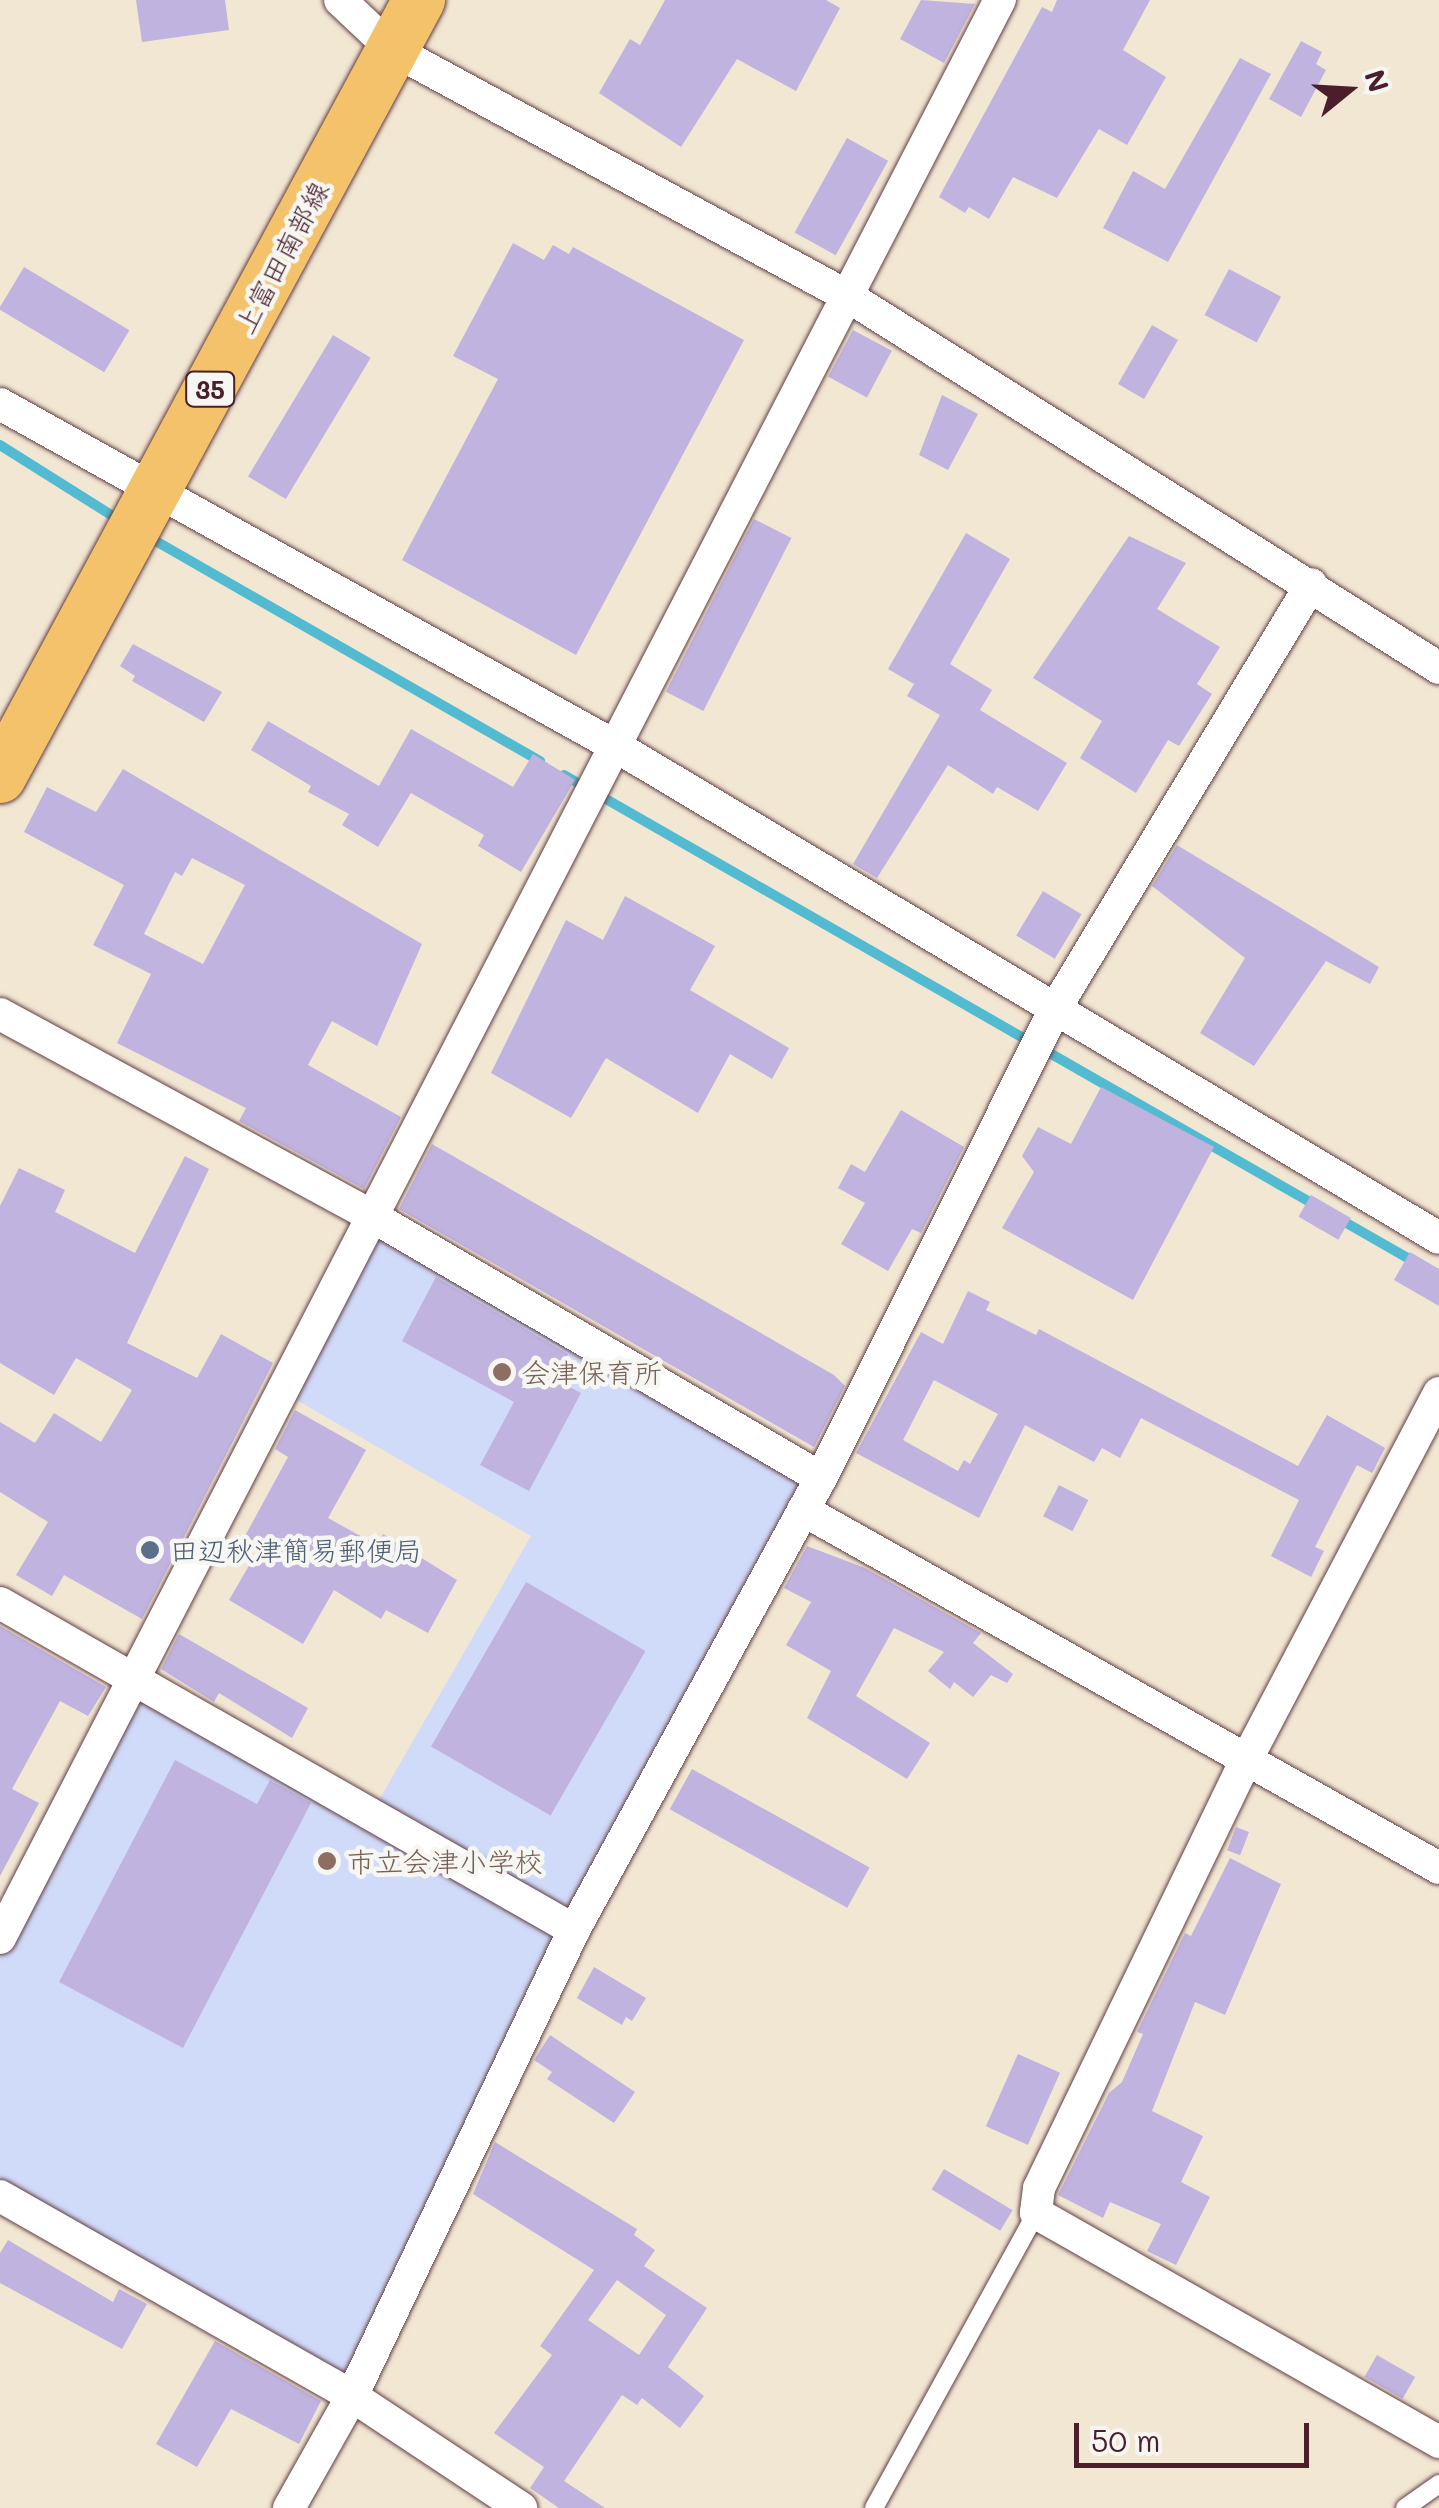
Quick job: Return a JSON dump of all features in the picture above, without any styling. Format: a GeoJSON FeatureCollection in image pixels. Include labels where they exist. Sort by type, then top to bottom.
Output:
{"type":"FeatureCollection","features":[{"type":"Feature","properties":{"kind":"main road","name":"上富田南部線"},"geometry":{"type":"LineString","coordinates":[[0,778],[418,0]]}},
{"type":"Feature","properties":{"kind":"street"},"geometry":{"type":"LineString","coordinates":[[340,0],[392,50],[850,297],[1439,668]]}},
{"type":"Feature","properties":{"kind":"street"},"geometry":{"type":"LineString","coordinates":[[0,1938],[1000,0]]}},
{"type":"Feature","properties":{"kind":"street"},"geometry":{"type":"LineString","coordinates":[[0,404],[617,747],[1439,1238]]}},
{"type":"Feature","properties":{"kind":"street"},"geometry":{"type":"LineString","coordinates":[[289,2508],[352,2396],[574,1930],[821,1478],[1055,1009],[1310,584]]}},
{"type":"Feature","properties":{"kind":"street"},"geometry":{"type":"LineString","coordinates":[[0,1014],[374,1218],[821,1478]]}},
{"type":"Feature","properties":{"kind":"street"},"geometry":{"type":"LineString","coordinates":[[1439,1394],[1245,1762],[1039,2188],[1036,2213],[1439,2442]]}},
{"type":"Feature","properties":{"kind":"street"},"geometry":{"type":"LineString","coordinates":[[804,1510],[1439,1868]]}},
{"type":"Feature","properties":{"kind":"street"},"geometry":{"type":"LineString","coordinates":[[0,1603],[574,1930]]}},
{"type":"Feature","properties":{"kind":"street"},"geometry":{"type":"LineString","coordinates":[[0,2196],[352,2396],[522,2508]]}},
{"type":"Feature","properties":{"kind":"lane"},"geometry":{"type":"LineString","coordinates":[[874,2508],[1036,2213]]}},
{"type":"Feature","properties":{"kind":"lane"},"geometry":{"type":"LineString","coordinates":[[1405,2508],[1439,2484]]}},
{"type":"Feature","properties":{"kind":"shaded area"},"geometry":{"type":"Polygon","coordinates":[[[379,1235],[815,1481],[352,2396],[0,2196],[0,1938],[132,1679],[371,1814],[531,1536],[295,1399],[379,1235]]]}},
{"type":"Feature","properties":{"kind":"building"},"geometry":{"type":"Polygon","coordinates":[[[136,0],[225,0],[229,30],[142,42],[136,0]]]}},
{"type":"Feature","properties":{"kind":"building"},"geometry":{"type":"Polygon","coordinates":[[[665,0],[826,0],[840,8],[796,91],[737,59],[681,147],[599,93],[630,39],[640,45],[665,0]]]}},
{"type":"Feature","properties":{"kind":"building"},"geometry":{"type":"Polygon","coordinates":[[[921,0],[975,4],[944,63],[900,39],[921,0]]]}},
{"type":"Feature","properties":{"kind":"building"},"geometry":{"type":"Polygon","coordinates":[[[1057,0],[1150,0],[1123,50],[1166,77],[1127,145],[1099,129],[1057,198],[1013,177],[989,219],[969,207],[965,213],[939,197],[1042,7],[1052,12],[1057,0]]]}},
{"type":"Feature","properties":{"kind":"building"},"geometry":{"type":"Polygon","coordinates":[[[1301,41],[1322,52],[1316,64],[1326,70],[1301,117],[1269,99],[1301,41]]]}},
{"type":"Feature","properties":{"kind":"building"},"geometry":{"type":"Polygon","coordinates":[[[1240,58],[1271,74],[1168,262],[1103,228],[1133,171],[1165,189],[1240,58]]]}},
{"type":"Feature","properties":{"kind":"building"},"geometry":{"type":"Polygon","coordinates":[[[847,138],[888,161],[836,255],[795,232],[847,138]]]}},
{"type":"Feature","properties":{"kind":"building"},"geometry":{"type":"Polygon","coordinates":[[[513,243],[544,260],[553,245],[569,254],[573,247],[744,340],[576,655],[402,560],[498,379],[453,356],[513,243]]]}},
{"type":"Feature","properties":{"kind":"building"},"geometry":{"type":"Polygon","coordinates":[[[24,267],[129,330],[104,372],[0,310],[24,267]]]}},
{"type":"Feature","properties":{"kind":"building"},"geometry":{"type":"Polygon","coordinates":[[[1229,269],[1281,297],[1257,343],[1205,315],[1229,269]]]}},
{"type":"Feature","properties":{"kind":"building"},"geometry":{"type":"Polygon","coordinates":[[[1152,325],[1178,340],[1144,399],[1118,384],[1152,325]]]}},
{"type":"Feature","properties":{"kind":"building"},"geometry":{"type":"Polygon","coordinates":[[[853,330],[892,351],[867,397],[828,377],[853,330]]]}},
{"type":"Feature","properties":{"kind":"building"},"geometry":{"type":"Polygon","coordinates":[[[333,335],[371,358],[286,499],[248,476],[333,335]]]}},
{"type":"Feature","properties":{"kind":"building"},"geometry":{"type":"Polygon","coordinates":[[[942,395],[978,414],[948,470],[919,455],[942,395]]]}},
{"type":"Feature","properties":{"kind":"building"},"geometry":{"type":"Polygon","coordinates":[[[754,519],[791,538],[703,711],[666,692],[754,519]]]}},
{"type":"Feature","properties":{"kind":"building"},"geometry":{"type":"Polygon","coordinates":[[[966,533],[1010,559],[950,664],[992,690],[980,710],[1067,763],[1038,811],[997,787],[993,794],[948,765],[877,878],[853,864],[940,715],[907,696],[914,684],[888,669],[966,533]]]}},
{"type":"Feature","properties":{"kind":"building"},"geometry":{"type":"Polygon","coordinates":[[[1129,536],[1186,563],[1157,609],[1220,647],[1197,684],[1212,694],[1179,746],[1168,740],[1136,793],[1080,758],[1102,721],[1033,678],[1129,536]]]}},
{"type":"Feature","properties":{"kind":"building"},"geometry":{"type":"Polygon","coordinates":[[[133,644],[222,692],[204,722],[132,681],[135,676],[120,666],[133,644]]]}},
{"type":"Feature","properties":{"kind":"building"},"geometry":{"type":"Polygon","coordinates":[[[268,721],[379,786],[411,729],[513,787],[533,754],[575,780],[521,872],[478,846],[484,835],[411,793],[378,847],[342,825],[349,814],[308,792],[311,786],[251,750],[268,721]]]}},
{"type":"Feature","properties":{"kind":"building"},"geometry":{"type":"Polygon","coordinates":[[[123,769],[422,944],[377,1046],[332,1021],[308,1065],[401,1117],[364,1189],[239,1121],[246,1108],[117,1043],[151,974],[93,945],[124,885],[24,832],[47,787],[96,812],[123,769]],[[192,858],[182,876],[175,872],[144,934],[203,964],[245,885],[192,858]]]}},
{"type":"Feature","properties":{"kind":"building"},"geometry":{"type":"Polygon","coordinates":[[[1177,845],[1379,967],[1370,984],[1326,961],[1254,1066],[1200,1033],[1245,958],[1152,886],[1177,845]]]}},
{"type":"Feature","properties":{"kind":"building"},"geometry":{"type":"Polygon","coordinates":[[[1043,891],[1082,914],[1055,959],[1016,936],[1043,891]]]}},
{"type":"Feature","properties":{"kind":"building"},"geometry":{"type":"Polygon","coordinates":[[[625,896],[715,946],[690,990],[789,1048],[772,1079],[730,1054],[698,1113],[606,1058],[571,1118],[491,1073],[566,920],[603,940],[625,896]]]}},
{"type":"Feature","properties":{"kind":"building"},"geometry":{"type":"Polygon","coordinates":[[[1101,1087],[1214,1147],[1133,1300],[1002,1228],[1034,1172],[1022,1156],[1038,1127],[1071,1144],[1101,1087]]]}},
{"type":"Feature","properties":{"kind":"building"},"geometry":{"type":"Polygon","coordinates":[[[901,1110],[964,1147],[921,1233],[912,1229],[888,1271],[841,1244],[865,1203],[838,1188],[851,1164],[865,1172],[901,1110]]]}},
{"type":"Feature","properties":{"kind":"building"},"geometry":{"type":"Polygon","coordinates":[[[432,1144],[834,1375],[845,1386],[814,1447],[399,1209],[432,1144]]]}},
{"type":"Feature","properties":{"kind":"building"},"geometry":{"type":"Polygon","coordinates":[[[185,1156],[209,1169],[127,1343],[197,1378],[221,1334],[273,1363],[142,1619],[64,1575],[52,1596],[16,1575],[48,1522],[0,1492],[0,1422],[35,1443],[54,1413],[101,1442],[132,1390],[76,1358],[54,1395],[0,1363],[0,1206],[19,1168],[65,1190],[55,1212],[135,1253],[185,1156]]]}},
{"type":"Feature","properties":{"kind":"building"},"geometry":{"type":"Polygon","coordinates":[[[1311,1195],[1351,1218],[1338,1240],[1298,1217],[1311,1195]]]}},
{"type":"Feature","properties":{"kind":"building"},"geometry":{"type":"Polygon","coordinates":[[[1410,1252],[1439,1269],[1439,1306],[1394,1280],[1410,1252]]]}},
{"type":"Feature","properties":{"kind":"building"},"geometry":{"type":"Polygon","coordinates":[[[436,1277],[568,1354],[555,1379],[581,1393],[529,1491],[480,1465],[514,1402],[402,1341],[436,1277]]]}},
{"type":"Feature","properties":{"kind":"building"},"geometry":{"type":"Polygon","coordinates":[[[968,1291],[990,1302],[986,1310],[1036,1335],[1039,1329],[1298,1466],[1327,1415],[1385,1448],[1372,1473],[1357,1465],[1315,1547],[1324,1551],[1311,1577],[1271,1556],[1299,1500],[1141,1418],[1120,1458],[1102,1448],[1094,1462],[1025,1425],[979,1518],[856,1453],[921,1332],[943,1344],[968,1291]],[[934,1380],[903,1440],[958,1471],[964,1460],[970,1464],[998,1414],[934,1380]]]}},
{"type":"Feature","properties":{"kind":"building"},"geometry":{"type":"Polygon","coordinates":[[[295,1410],[366,1450],[328,1518],[377,1545],[383,1534],[457,1580],[428,1633],[386,1610],[381,1619],[334,1590],[303,1644],[229,1600],[261,1545],[245,1536],[288,1457],[275,1449],[295,1410]]]}},
{"type":"Feature","properties":{"kind":"building"},"geometry":{"type":"Polygon","coordinates":[[[1059,1485],[1088,1500],[1073,1531],[1043,1516],[1059,1485]]]}},
{"type":"Feature","properties":{"kind":"building"},"geometry":{"type":"Polygon","coordinates":[[[807,1546],[865,1568],[981,1633],[973,1643],[1013,1674],[1007,1683],[991,1675],[973,1697],[954,1682],[950,1689],[928,1671],[944,1652],[894,1628],[856,1696],[930,1743],[907,1779],[807,1718],[831,1671],[786,1645],[811,1602],[784,1588],[807,1546]]]}},
{"type":"Feature","properties":{"kind":"building"},"geometry":{"type":"Polygon","coordinates":[[[526,1582],[646,1651],[551,1816],[431,1747],[526,1582]]]}},
{"type":"Feature","properties":{"kind":"building"},"geometry":{"type":"Polygon","coordinates":[[[0,1626],[106,1687],[88,1716],[60,1701],[12,1789],[39,1803],[0,1876],[0,1626]]]}},
{"type":"Feature","properties":{"kind":"building"},"geometry":{"type":"Polygon","coordinates":[[[179,1634],[308,1708],[292,1738],[219,1693],[214,1702],[161,1669],[179,1634]]]}},
{"type":"Feature","properties":{"kind":"building"},"geometry":{"type":"Polygon","coordinates":[[[175,1760],[257,1804],[270,1780],[311,1803],[183,2048],[59,1982],[175,1760]]]}},
{"type":"Feature","properties":{"kind":"building"},"geometry":{"type":"Polygon","coordinates":[[[692,1769],[870,1867],[847,1908],[670,1809],[692,1769]]]}},
{"type":"Feature","properties":{"kind":"building"},"geometry":{"type":"Polygon","coordinates":[[[1236,1827],[1249,1832],[1240,1855],[1227,1850],[1236,1827]]]}},
{"type":"Feature","properties":{"kind":"building"},"geometry":{"type":"Polygon","coordinates":[[[1230,1858],[1281,1884],[1225,2015],[1195,2002],[1152,2111],[1203,2136],[1181,2182],[1210,2197],[1176,2265],[1147,2251],[1161,2224],[1110,2202],[1103,2218],[1058,2195],[1109,2093],[1122,2082],[1143,2034],[1137,2032],[1185,1933],[1191,1936],[1230,1858]]]}},
{"type":"Feature","properties":{"kind":"building"},"geometry":{"type":"Polygon","coordinates":[[[594,1967],[646,1998],[632,2021],[626,2017],[622,2025],[577,1998],[594,1967]]]}},
{"type":"Feature","properties":{"kind":"building"},"geometry":{"type":"Polygon","coordinates":[[[550,2035],[635,2092],[614,2123],[547,2079],[552,2072],[534,2060],[550,2035]]]}},
{"type":"Feature","properties":{"kind":"building"},"geometry":{"type":"Polygon","coordinates":[[[1018,2054],[1060,2073],[1028,2145],[986,2126],[1018,2054]]]}},
{"type":"Feature","properties":{"kind":"building"},"geometry":{"type":"Polygon","coordinates":[[[495,2142],[637,2229],[634,2235],[655,2250],[644,2266],[707,2308],[668,2367],[704,2396],[680,2428],[642,2398],[637,2405],[622,2395],[564,2481],[605,2508],[559,2508],[530,2488],[544,2467],[494,2433],[552,2355],[540,2346],[594,2270],[473,2194],[495,2142]],[[617,2280],[588,2320],[639,2355],[666,2315],[617,2280]]]}},
{"type":"Feature","properties":{"kind":"building"},"geometry":{"type":"Polygon","coordinates":[[[944,2169],[1013,2210],[1000,2231],[932,2190],[944,2169]]]}},
{"type":"Feature","properties":{"kind":"building"},"geometry":{"type":"Polygon","coordinates":[[[8,2240],[113,2302],[119,2289],[147,2304],[122,2349],[0,2283],[0,2253],[8,2240]]]}},
{"type":"Feature","properties":{"kind":"building"},"geometry":{"type":"Polygon","coordinates":[[[215,2341],[321,2401],[299,2444],[231,2409],[197,2467],[156,2444],[215,2341]]]}},
{"type":"Feature","properties":{"kind":"building"},"geometry":{"type":"Polygon","coordinates":[[[1377,2355],[1415,2377],[1403,2399],[1364,2377],[1377,2355]]]}},
{"type":"Feature","properties":{"kind":"waterway"},"geometry":{"type":"LineString","coordinates":[[0,445],[119,520]]}},
{"type":"Feature","properties":{"kind":"waterway"},"geometry":{"type":"LineString","coordinates":[[147,536],[540,761]]}},
{"type":"Feature","properties":{"kind":"waterway"},"geometry":{"type":"LineString","coordinates":[[564,775],[1317,1206]]}},
{"type":"Feature","properties":{"kind":"waterway"},"geometry":{"type":"LineString","coordinates":[[1336,1217],[1439,1276]]}},
{"type":"Feature","properties":{"kind":"place","name":"会津保育所"},"geometry":{"type":"Point","coordinates":[502,1372]}},
{"type":"Feature","properties":{"kind":"place","name":"田辺秋津簡易郵便局"},"geometry":{"type":"Point","coordinates":[150,1550]}},
{"type":"Feature","properties":{"kind":"place","name":"市立会津小学校"},"geometry":{"type":"Point","coordinates":[327,1861]}}]}
